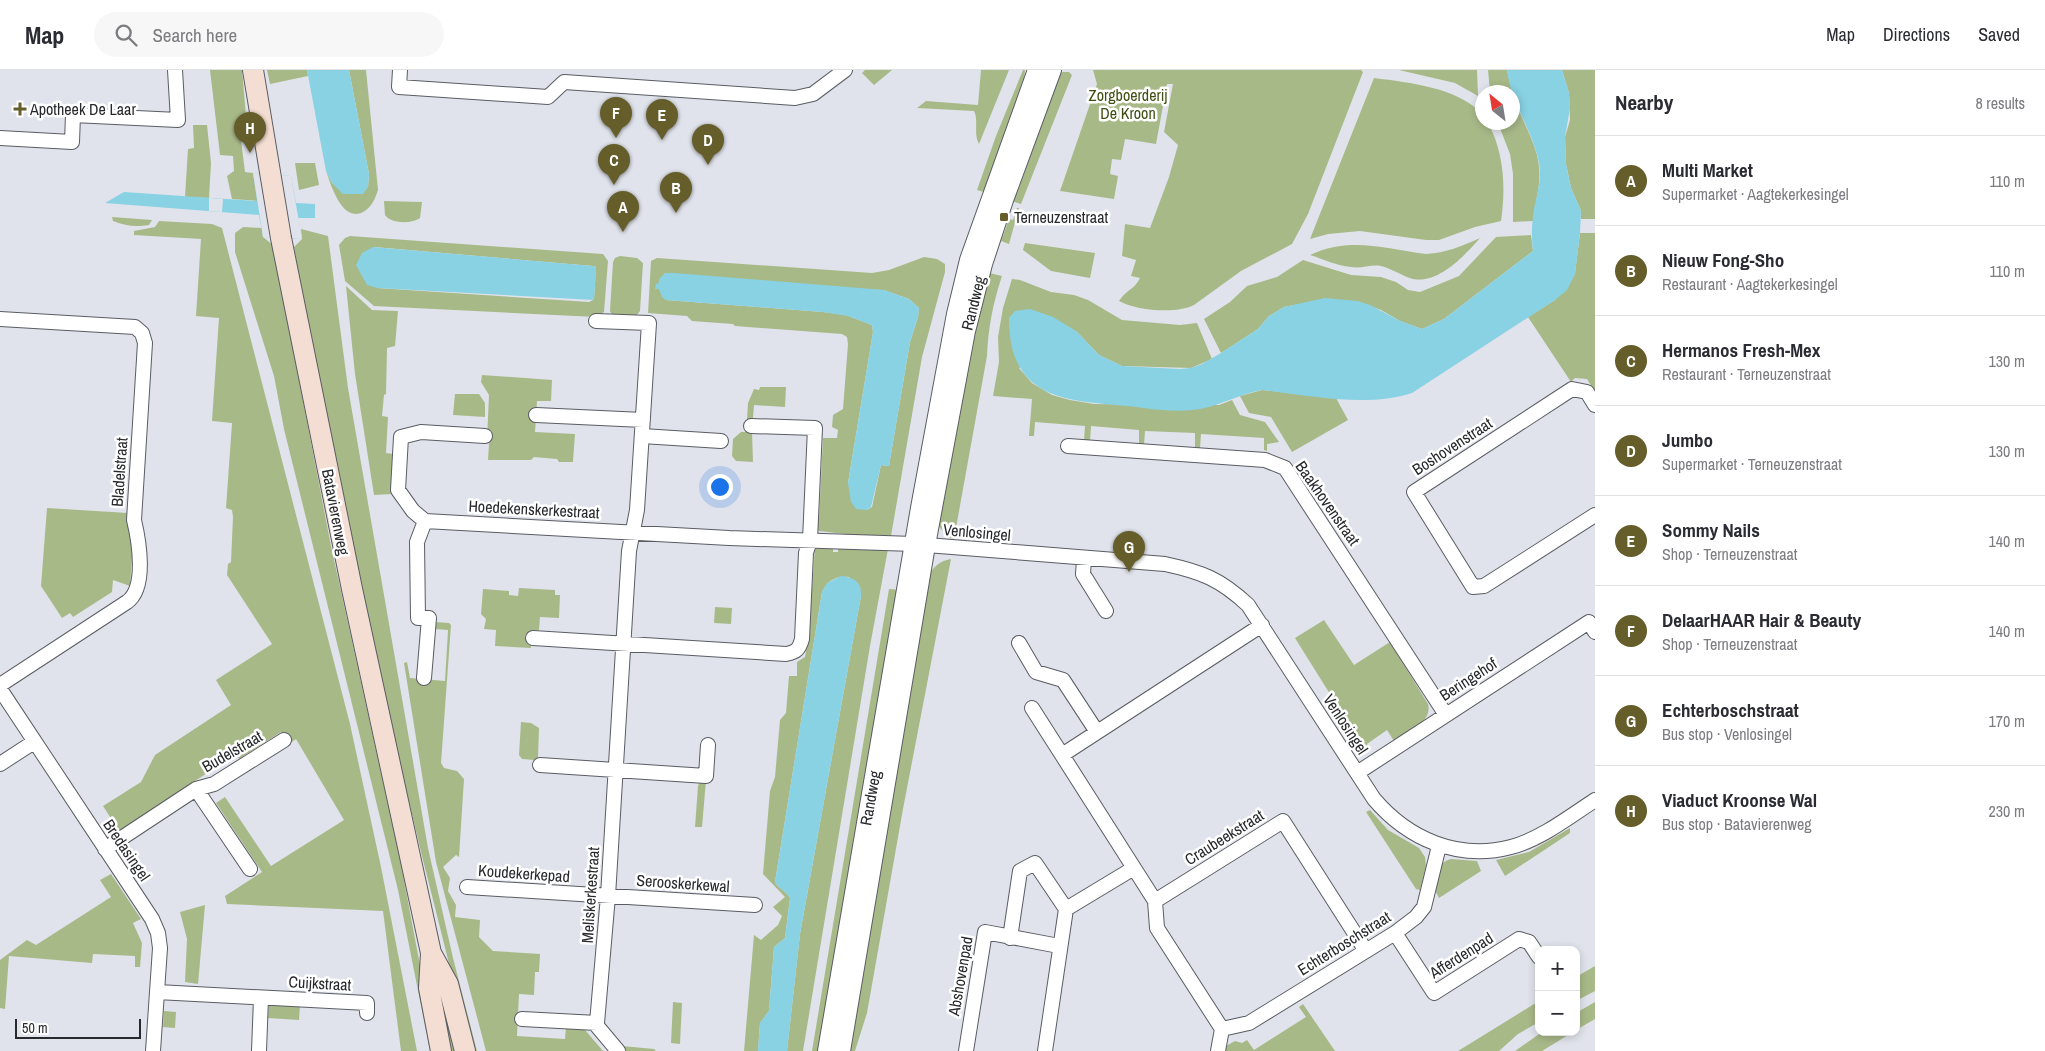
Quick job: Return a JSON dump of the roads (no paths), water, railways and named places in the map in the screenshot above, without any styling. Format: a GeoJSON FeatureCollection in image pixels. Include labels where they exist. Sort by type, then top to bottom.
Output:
{"type":"FeatureCollection","features":[{"type":"Feature","properties":{"kind":"main road","name":"Batavierenweg"},"geometry":{"type":"LineString","coordinates":[[253,70],[260,123],[281,238],[354,599],[432,952],[448,984],[465,1051]]}},
{"type":"Feature","properties":{"kind":"main road","name":"Batavierenweg"},"geometry":{"type":"LineString","coordinates":[[432,952],[429,988],[441,1051]]}},
{"type":"Feature","properties":{"kind":"street"},"geometry":{"type":"LineString","coordinates":[[0,138],[72,142],[73,115],[178,120],[175,70]]}},
{"type":"Feature","properties":{"kind":"street"},"geometry":{"type":"LineString","coordinates":[[400,70],[399,87],[548,97],[564,82],[795,98],[813,94],[845,70]]}},
{"type":"Feature","properties":{"kind":"street","name":"Randweg"},"geometry":{"type":"LineString","coordinates":[[841,1051],[954,324],[969,260],[1037,70]]}},
{"type":"Feature","properties":{"kind":"street","name":"Randweg"},"geometry":{"type":"LineString","coordinates":[[827,1051],[920,545],[964,340],[983,264],[1004,200],[1052,70]]}},
{"type":"Feature","properties":{"kind":"street","name":"Bladelstraat"},"geometry":{"type":"LineString","coordinates":[[0,319],[135,327],[142,333],[145,343],[134,520],[139,542],[137,591],[127,602],[0,685]]}},
{"type":"Feature","properties":{"kind":"street","name":"Meliskerkestraat"},"geometry":{"type":"LineString","coordinates":[[596,321],[649,323],[638,510],[629,551],[608,896],[597,1023]]}},
{"type":"Feature","properties":{"kind":"street","name":"Boshovenstraat"},"geometry":{"type":"LineString","coordinates":[[1595,405],[1587,392],[1572,389],[1414,492],[1473,587],[1484,586],[1595,515]]}},
{"type":"Feature","properties":{"kind":"street"},"geometry":{"type":"LineString","coordinates":[[536,414],[643,420]]}},
{"type":"Feature","properties":{"kind":"street"},"geometry":{"type":"LineString","coordinates":[[533,638],[786,654],[796,652],[800,647],[802,639],[806,553],[810,540],[815,428],[751,426]]}},
{"type":"Feature","properties":{"kind":"street"},"geometry":{"type":"LineString","coordinates":[[424,678],[429,618],[418,618],[417,542],[425,521],[413,511],[398,490],[401,437],[421,432],[485,436]]}},
{"type":"Feature","properties":{"kind":"street"},"geometry":{"type":"LineString","coordinates":[[642,436],[721,441]]}},
{"type":"Feature","properties":{"kind":"street","name":"Baakhovenstraat"},"geometry":{"type":"LineString","coordinates":[[1068,446],[1264,460],[1285,468],[1446,715]]}},
{"type":"Feature","properties":{"kind":"street","name":"Hoedekenskerkestraat"},"geometry":{"type":"LineString","coordinates":[[425,521],[920,545]]}},
{"type":"Feature","properties":{"kind":"street","name":"Venlosingel"},"geometry":{"type":"LineString","coordinates":[[920,545],[1165,564],[1195,570],[1217,581],[1248,605],[1374,799],[1388,814],[1409,831],[1439,846],[1463,851],[1485,851],[1511,847],[1535,837],[1595,800]]}},
{"type":"Feature","properties":{"kind":"street"},"geometry":{"type":"LineString","coordinates":[[1084,559],[1083,574],[1106,611]]}},
{"type":"Feature","properties":{"kind":"street","name":"Beringehof"},"geometry":{"type":"LineString","coordinates":[[1357,773],[1589,622],[1595,632]]}},
{"type":"Feature","properties":{"kind":"street"},"geometry":{"type":"LineString","coordinates":[[1062,755],[1262,625]]}},
{"type":"Feature","properties":{"kind":"street"},"geometry":{"type":"LineString","coordinates":[[1019,643],[1036,672],[1063,680],[1097,732]]}},
{"type":"Feature","properties":{"kind":"street","name":"Bredasingel"},"geometry":{"type":"LineString","coordinates":[[0,689],[152,919],[158,934],[160,948],[153,1051]]}},
{"type":"Feature","properties":{"kind":"street"},"geometry":{"type":"LineString","coordinates":[[1032,708],[1155,901],[1157,928],[1222,1029],[1218,1051]]}},
{"type":"Feature","properties":{"kind":"street","name":"Budelstraat"},"geometry":{"type":"LineString","coordinates":[[105,848],[196,789],[214,784],[284,740]]}},
{"type":"Feature","properties":{"kind":"street"},"geometry":{"type":"LineString","coordinates":[[0,764],[34,742]]}},
{"type":"Feature","properties":{"kind":"street"},"geometry":{"type":"LineString","coordinates":[[540,765],[706,776],[708,745]]}},
{"type":"Feature","properties":{"kind":"street","name":"Budelstraat"},"geometry":{"type":"LineString","coordinates":[[196,789],[250,869]]}},
{"type":"Feature","properties":{"kind":"street","name":"Craubeekstraat"},"geometry":{"type":"LineString","coordinates":[[1155,901],[1283,821],[1366,951]]}},
{"type":"Feature","properties":{"kind":"street","name":"Echterboschstraat"},"geometry":{"type":"LineString","coordinates":[[1222,1029],[1249,1023],[1366,951],[1416,917],[1424,907],[1439,846]]}},
{"type":"Feature","properties":{"kind":"street"},"geometry":{"type":"LineString","coordinates":[[1010,938],[1020,871],[1035,863],[1066,910],[1059,946],[1058,968],[1045,1051]]}},
{"type":"Feature","properties":{"kind":"street"},"geometry":{"type":"LineString","coordinates":[[1066,910],[1134,868]]}},
{"type":"Feature","properties":{"kind":"street","name":"Koudekerkepad"},"geometry":{"type":"LineString","coordinates":[[467,887],[608,896]]}},
{"type":"Feature","properties":{"kind":"street","name":"Serooskerkewal"},"geometry":{"type":"LineString","coordinates":[[608,896],[755,905]]}},
{"type":"Feature","properties":{"kind":"street","name":"Abshovenpad"},"geometry":{"type":"LineString","coordinates":[[966,1051],[985,932],[1059,946]]}},
{"type":"Feature","properties":{"kind":"street","name":"Afferdenpad"},"geometry":{"type":"LineString","coordinates":[[1395,932],[1434,993],[1519,939],[1529,942],[1535,951]]}},
{"type":"Feature","properties":{"kind":"street","name":"Cuijkstraat"},"geometry":{"type":"LineString","coordinates":[[157,992],[367,1003],[367,1013]]}},
{"type":"Feature","properties":{"kind":"street"},"geometry":{"type":"LineString","coordinates":[[259,1051],[261,998]]}},
{"type":"Feature","properties":{"kind":"street"},"geometry":{"type":"LineString","coordinates":[[522,1019],[597,1023],[597,1026],[618,1051]]}},
{"type":"Feature","properties":{"kind":"water"},"geometry":{"type":"Polygon","coordinates":[[[307,70],[349,70],[369,174],[368,187],[363,194],[343,194],[332,183],[326,171],[307,70]]]}},
{"type":"Feature","properties":{"kind":"water"},"geometry":{"type":"Polygon","coordinates":[[[1507,70],[1562,70],[1569,93],[1570,108],[1565,137],[1566,164],[1571,188],[1581,211],[1575,274],[1567,290],[1555,300],[1412,393],[1376,400],[1357,400],[1262,390],[1200,409],[1164,410],[1062,397],[1044,390],[1030,380],[1018,365],[1011,345],[1009,318],[1015,311],[1030,309],[1053,317],[1076,331],[1099,355],[1122,366],[1180,369],[1202,364],[1221,353],[1258,329],[1269,316],[1284,307],[1325,298],[1357,301],[1370,305],[1400,321],[1422,329],[1444,319],[1533,251],[1532,224],[1540,181],[1540,169],[1536,151],[1520,111],[1520,85],[1510,85],[1507,70]]]}},
{"type":"Feature","properties":{"kind":"water"},"geometry":{"type":"Polygon","coordinates":[[[253,173],[291,176],[296,203],[315,204],[315,218],[298,218],[302,239],[263,237],[259,215],[105,203],[124,192],[257,201],[253,173]]]}},
{"type":"Feature","properties":{"kind":"water"},"geometry":{"type":"Polygon","coordinates":[[[373,247],[593,266],[596,267],[594,300],[377,288],[367,285],[356,265],[362,253],[373,247]]]}},
{"type":"Feature","properties":{"kind":"water"},"geometry":{"type":"Polygon","coordinates":[[[665,273],[884,290],[909,299],[919,308],[910,342],[889,466],[881,465],[871,507],[867,510],[856,509],[851,502],[848,483],[873,332],[872,325],[848,316],[823,312],[666,300],[662,297],[659,289],[655,289],[656,284],[658,284],[660,278],[665,273]]]}},
{"type":"Feature","properties":{"kind":"water"},"geometry":{"type":"Polygon","coordinates":[[[841,576],[850,578],[859,584],[861,596],[800,934],[787,1051],[758,1051],[760,1023],[769,1011],[774,947],[785,938],[790,898],[775,882],[822,592],[827,583],[841,576]]]}},
{"type":"Feature","properties":{"kind":"place","name":"Apotheek De Laar"},"geometry":{"type":"Point","coordinates":[20,109]}},
{"type":"Feature","properties":{"kind":"place","name":"DelaarHAAR Hair & Beauty"},"geometry":{"type":"Point","coordinates":[616,138]}},
{"type":"Feature","properties":{"kind":"place","name":"Sommy Nails"},"geometry":{"type":"Point","coordinates":[662,140]}},
{"type":"Feature","properties":{"kind":"place","name":"Viaduct Kroonse Wal"},"geometry":{"type":"Point","coordinates":[250,153]}},
{"type":"Feature","properties":{"kind":"place","name":"Jumbo"},"geometry":{"type":"Point","coordinates":[708,165]}},
{"type":"Feature","properties":{"kind":"place","name":"Hermanos Fresh-Mex"},"geometry":{"type":"Point","coordinates":[614,185]}},
{"type":"Feature","properties":{"kind":"place","name":"Nieuw Fong-Sho"},"geometry":{"type":"Point","coordinates":[676,213]}},
{"type":"Feature","properties":{"kind":"place","name":"Terneuzenstraat"},"geometry":{"type":"Point","coordinates":[1004,217]}},
{"type":"Feature","properties":{"kind":"place","name":"Multi Market"},"geometry":{"type":"Point","coordinates":[623,232]}},
{"type":"Feature","properties":{"kind":"place","name":"Echterboschstraat"},"geometry":{"type":"Point","coordinates":[1129,572]}},
{"type":"Feature","properties":{"kind":"park label","name":"Zorgboerderij De Kroon"},"geometry":{"type":"Point","coordinates":[1128,104]}}]}
